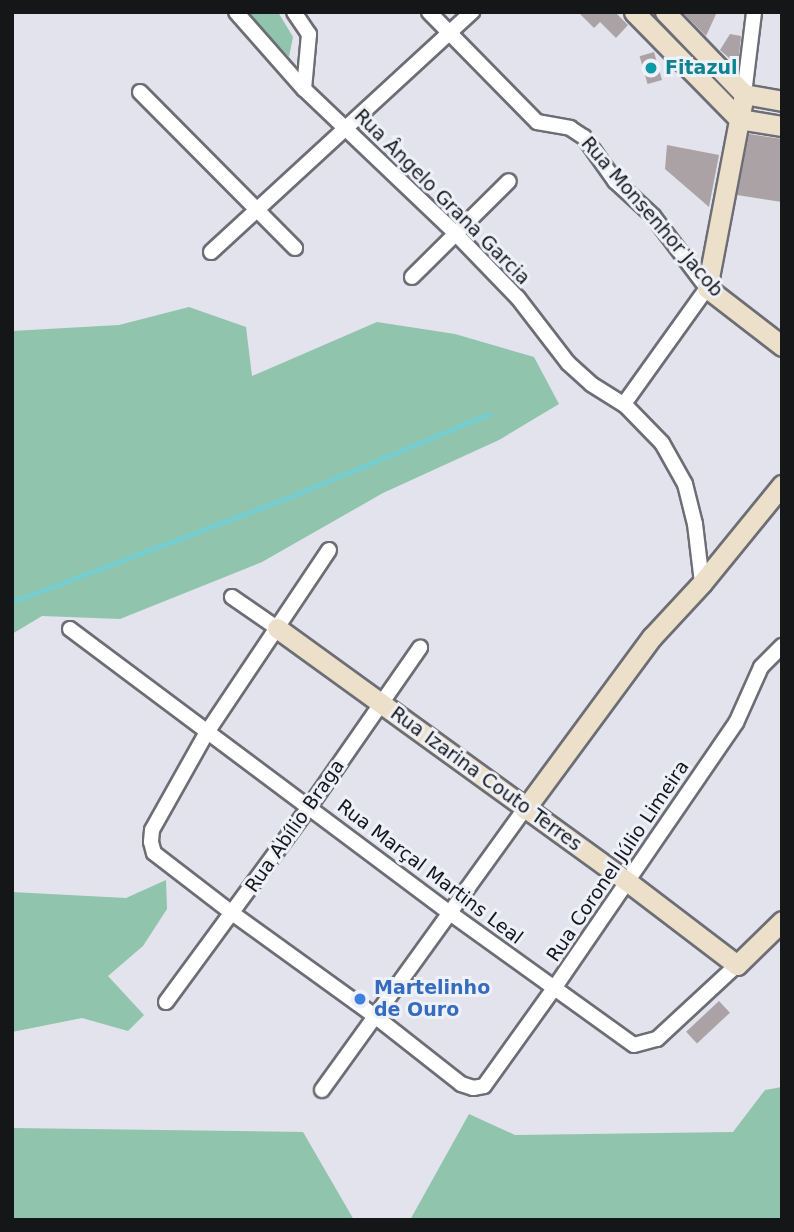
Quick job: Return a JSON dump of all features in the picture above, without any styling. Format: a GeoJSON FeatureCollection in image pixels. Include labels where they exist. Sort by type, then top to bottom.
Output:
{"type":"FeatureCollection","features":[{"type":"Feature","properties":{"kind":"street","name":"Rua Ângelo Grana Garcia"},"geometry":{"type":"LineString","coordinates":[[236,12],[304,89],[454,232],[532,314],[568,363],[591,384],[624,404],[662,443],[684,484],[695,524],[702,583]]}},
{"type":"Feature","properties":{"kind":"street"},"geometry":{"type":"LineString","coordinates":[[294,12],[309,34],[304,89]]}},
{"type":"Feature","properties":{"kind":"street","name":"Rua Monsenhor Jacob"},"geometry":{"type":"LineString","coordinates":[[429,12],[447,34],[537,121],[570,128],[584,137],[615,181],[653,216],[707,288],[782,346]]}},
{"type":"Feature","properties":{"kind":"street"},"geometry":{"type":"LineString","coordinates":[[211,252],[472,12]]}},
{"type":"Feature","properties":{"kind":"street"},"geometry":{"type":"LineString","coordinates":[[634,12],[739,119],[782,127]]}},
{"type":"Feature","properties":{"kind":"street"},"geometry":{"type":"LineString","coordinates":[[665,12],[744,94],[782,102]]}},
{"type":"Feature","properties":{"kind":"street"},"geometry":{"type":"LineString","coordinates":[[624,404],[707,288],[744,94],[754,12]]}},
{"type":"Feature","properties":{"kind":"street"},"geometry":{"type":"LineString","coordinates":[[676,55],[691,38]]}},
{"type":"Feature","properties":{"kind":"street"},"geometry":{"type":"LineString","coordinates":[[140,92],[260,209],[295,248]]}},
{"type":"Feature","properties":{"kind":"street"},"geometry":{"type":"LineString","coordinates":[[412,277],[454,232],[509,181]]}},
{"type":"Feature","properties":{"kind":"street"},"geometry":{"type":"LineString","coordinates":[[322,1090],[652,638],[702,583],[782,485]]}},
{"type":"Feature","properties":{"kind":"street"},"geometry":{"type":"LineString","coordinates":[[329,551],[207,732],[152,830],[150,842],[154,853],[376,1017]]}},
{"type":"Feature","properties":{"kind":"street","name":"Rua Izarina Couto Terres"},"geometry":{"type":"LineString","coordinates":[[232,597],[382,702],[737,965]]}},
{"type":"Feature","properties":{"kind":"street","name":"Rua Marçal Martins Leal"},"geometry":{"type":"LineString","coordinates":[[70,629],[450,913],[634,1045],[657,1039],[737,965]]}},
{"type":"Feature","properties":{"kind":"street","name":"Rua Coronel Júlio Limeira"},"geometry":{"type":"LineString","coordinates":[[376,1017],[461,1084],[484,1086],[736,723],[761,667],[782,646]]}},
{"type":"Feature","properties":{"kind":"street","name":"Rua Abílio Braga"},"geometry":{"type":"LineString","coordinates":[[166,1002],[310,806],[420,648]]}},
{"type":"Feature","properties":{"kind":"street"},"geometry":{"type":"LineString","coordinates":[[737,965],[782,921]]}},
{"type":"Feature","properties":{"kind":"green space"},"geometry":{"type":"Polygon","coordinates":[[[247,12],[278,12],[293,37],[289,57],[247,12]]]}},
{"type":"Feature","properties":{"kind":"green space"},"geometry":{"type":"Polygon","coordinates":[[[189,307],[246,327],[252,376],[377,322],[455,334],[534,357],[559,404],[499,440],[383,493],[262,562],[120,619],[42,616],[12,634],[12,331],[119,325],[189,307]]]}},
{"type":"Feature","properties":{"kind":"green space"},"geometry":{"type":"Polygon","coordinates":[[[166,880],[167,909],[143,946],[108,976],[144,1015],[128,1031],[82,1018],[12,1032],[12,892],[126,898],[166,880]]]}},
{"type":"Feature","properties":{"kind":"green space"},"geometry":{"type":"Polygon","coordinates":[[[782,1087],[782,1220],[410,1220],[469,1114],[515,1135],[733,1132],[765,1090],[782,1087]]]}},
{"type":"Feature","properties":{"kind":"green space"},"geometry":{"type":"Polygon","coordinates":[[[12,1128],[303,1132],[354,1220],[12,1220],[12,1128]]]}},
{"type":"Feature","properties":{"kind":"building"},"geometry":{"type":"Polygon","coordinates":[[[578,12],[615,12],[628,25],[616,38],[600,22],[594,28],[578,12]]]}},
{"type":"Feature","properties":{"kind":"building"},"geometry":{"type":"Polygon","coordinates":[[[682,12],[717,12],[706,36],[682,12]]]}},
{"type":"Feature","properties":{"kind":"building"},"geometry":{"type":"Polygon","coordinates":[[[730,34],[741,36],[738,66],[720,50],[730,34]]]}},
{"type":"Feature","properties":{"kind":"building","name":"Fitazul"},"geometry":{"type":"Polygon","coordinates":[[[654,52],[662,80],[648,84],[640,56],[654,52]]]}},
{"type":"Feature","properties":{"kind":"building"},"geometry":{"type":"Polygon","coordinates":[[[749,134],[782,139],[782,202],[737,195],[749,134]]]}},
{"type":"Feature","properties":{"kind":"building"},"geometry":{"type":"Polygon","coordinates":[[[667,145],[719,155],[709,207],[665,169],[667,145]]]}},
{"type":"Feature","properties":{"kind":"building"},"geometry":{"type":"Polygon","coordinates":[[[719,1001],[730,1013],[697,1043],[686,1032],[719,1001]]]}},
{"type":"Feature","properties":{"kind":"waterway"},"geometry":{"type":"LineString","coordinates":[[12,602],[292,496],[489,414]]}},
{"type":"Feature","properties":{"kind":"place","name":"Fitazul"},"geometry":{"type":"Point","coordinates":[651,68]}},
{"type":"Feature","properties":{"kind":"place","name":"Martelinho de Ouro"},"geometry":{"type":"Point","coordinates":[360,999]}}]}
